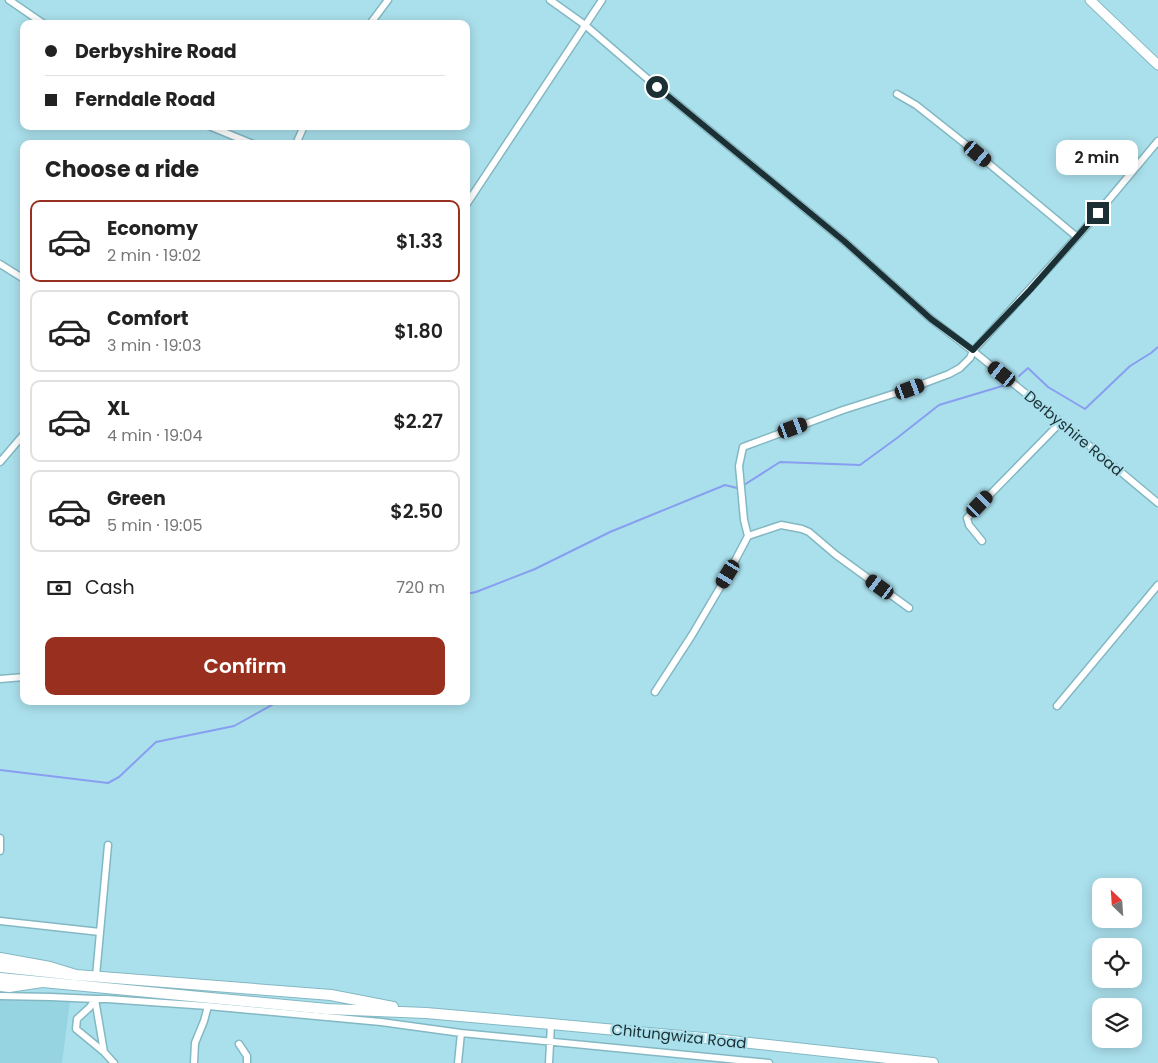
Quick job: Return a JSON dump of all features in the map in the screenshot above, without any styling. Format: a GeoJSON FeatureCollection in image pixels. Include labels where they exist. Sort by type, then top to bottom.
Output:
{"type":"FeatureCollection","features":[{"type":"Feature","properties":{"kind":"main road"},"geometry":{"type":"LineString","coordinates":[[1090,0],[1158,65]]}},
{"type":"Feature","properties":{"kind":"main road"},"geometry":{"type":"LineString","coordinates":[[0,958],[76,975]]}},
{"type":"Feature","properties":{"kind":"main road"},"geometry":{"type":"LineString","coordinates":[[0,967],[76,975],[331,995],[426,1014]]}},
{"type":"Feature","properties":{"kind":"main road"},"geometry":{"type":"LineString","coordinates":[[0,978],[327,1009],[426,1014]]}},
{"type":"Feature","properties":{"kind":"main road"},"geometry":{"type":"LineString","coordinates":[[0,986],[42,982]]}},
{"type":"Feature","properties":{"kind":"main road","name":"Chitungwiza Road"},"geometry":{"type":"LineString","coordinates":[[426,1014],[697,1037],[932,1063]]}},
{"type":"Feature","properties":{"kind":"street"},"geometry":{"type":"LineString","coordinates":[[9,0],[38,20]]}},
{"type":"Feature","properties":{"kind":"street"},"geometry":{"type":"LineString","coordinates":[[373,20],[388,0]]}},
{"type":"Feature","properties":{"kind":"street","name":"Derbyshire Road"},"geometry":{"type":"LineString","coordinates":[[550,0],[585,24],[657,87],[844,241],[931,319],[973,350],[1158,503]]}},
{"type":"Feature","properties":{"kind":"street"},"geometry":{"type":"LineString","coordinates":[[470,199],[602,0]]}},
{"type":"Feature","properties":{"kind":"street"},"geometry":{"type":"LineString","coordinates":[[897,94],[916,105],[964,142],[1077,238]]}},
{"type":"Feature","properties":{"kind":"street"},"geometry":{"type":"LineString","coordinates":[[219,130],[243,140]]}},
{"type":"Feature","properties":{"kind":"street"},"geometry":{"type":"LineString","coordinates":[[655,692],[715,597],[748,536],[744,520],[739,466],[743,447],[843,410],[910,389],[960,368],[970,358],[973,350],[1077,238],[1158,141]]}},
{"type":"Feature","properties":{"kind":"street"},"geometry":{"type":"LineString","coordinates":[[0,264],[20,276]]}},
{"type":"Feature","properties":{"kind":"street"},"geometry":{"type":"LineString","coordinates":[[982,541],[969,525],[967,518],[1061,422]]}},
{"type":"Feature","properties":{"kind":"street"},"geometry":{"type":"LineString","coordinates":[[0,462],[20,439]]}},
{"type":"Feature","properties":{"kind":"street"},"geometry":{"type":"LineString","coordinates":[[748,536],[781,525],[809,532],[836,555],[909,608]]}},
{"type":"Feature","properties":{"kind":"street"},"geometry":{"type":"LineString","coordinates":[[1057,706],[1158,585]]}},
{"type":"Feature","properties":{"kind":"street"},"geometry":{"type":"LineString","coordinates":[[0,679],[20,677]]}},
{"type":"Feature","properties":{"kind":"street"},"geometry":{"type":"LineString","coordinates":[[0,838],[0,851]]}},
{"type":"Feature","properties":{"kind":"street"},"geometry":{"type":"LineString","coordinates":[[96,976],[108,845]]}},
{"type":"Feature","properties":{"kind":"street"},"geometry":{"type":"LineString","coordinates":[[0,921],[100,932]]}},
{"type":"Feature","properties":{"kind":"street"},"geometry":{"type":"LineString","coordinates":[[0,996],[107,998],[208,1006],[381,1022],[461,1033],[769,1063]]}},
{"type":"Feature","properties":{"kind":"street"},"geometry":{"type":"LineString","coordinates":[[94,999],[90,1007],[77,1019],[76,1029],[104,1052],[114,1063]]}},
{"type":"Feature","properties":{"kind":"street"},"geometry":{"type":"LineString","coordinates":[[94,999],[104,1052]]}},
{"type":"Feature","properties":{"kind":"street"},"geometry":{"type":"LineString","coordinates":[[194,1063],[196,1043],[208,1006]]}},
{"type":"Feature","properties":{"kind":"street"},"geometry":{"type":"LineString","coordinates":[[549,1063],[551,1024]]}},
{"type":"Feature","properties":{"kind":"street"},"geometry":{"type":"LineString","coordinates":[[458,1063],[461,1033]]}},
{"type":"Feature","properties":{"kind":"street"},"geometry":{"type":"LineString","coordinates":[[239,1044],[247,1056],[247,1063]]}},
{"type":"Feature","properties":{"kind":"shaded area"},"geometry":{"type":"Polygon","coordinates":[[[0,992],[71,994],[62,1063],[0,1063],[0,992]]]}},
{"type":"Feature","properties":{"kind":"waterway"},"geometry":{"type":"LineString","coordinates":[[1019,376],[1028,368],[1048,387],[1085,409],[1130,366],[1158,347]]}},
{"type":"Feature","properties":{"kind":"waterway"},"geometry":{"type":"LineString","coordinates":[[744,485],[780,462],[860,465],[939,405],[1009,384]]}},
{"type":"Feature","properties":{"kind":"waterway"},"geometry":{"type":"LineString","coordinates":[[470,593],[535,569],[610,532],[725,485],[737,488]]}},
{"type":"Feature","properties":{"kind":"waterway"},"geometry":{"type":"LineString","coordinates":[[0,770],[108,783],[119,777],[156,742],[234,726],[272,705]]}},
{"type":"Feature","properties":{"kind":"route"},"geometry":{"type":"LineString","coordinates":[[657,87],[844,241],[931,319],[973,350],[1030,290],[1098,213]]}}]}
